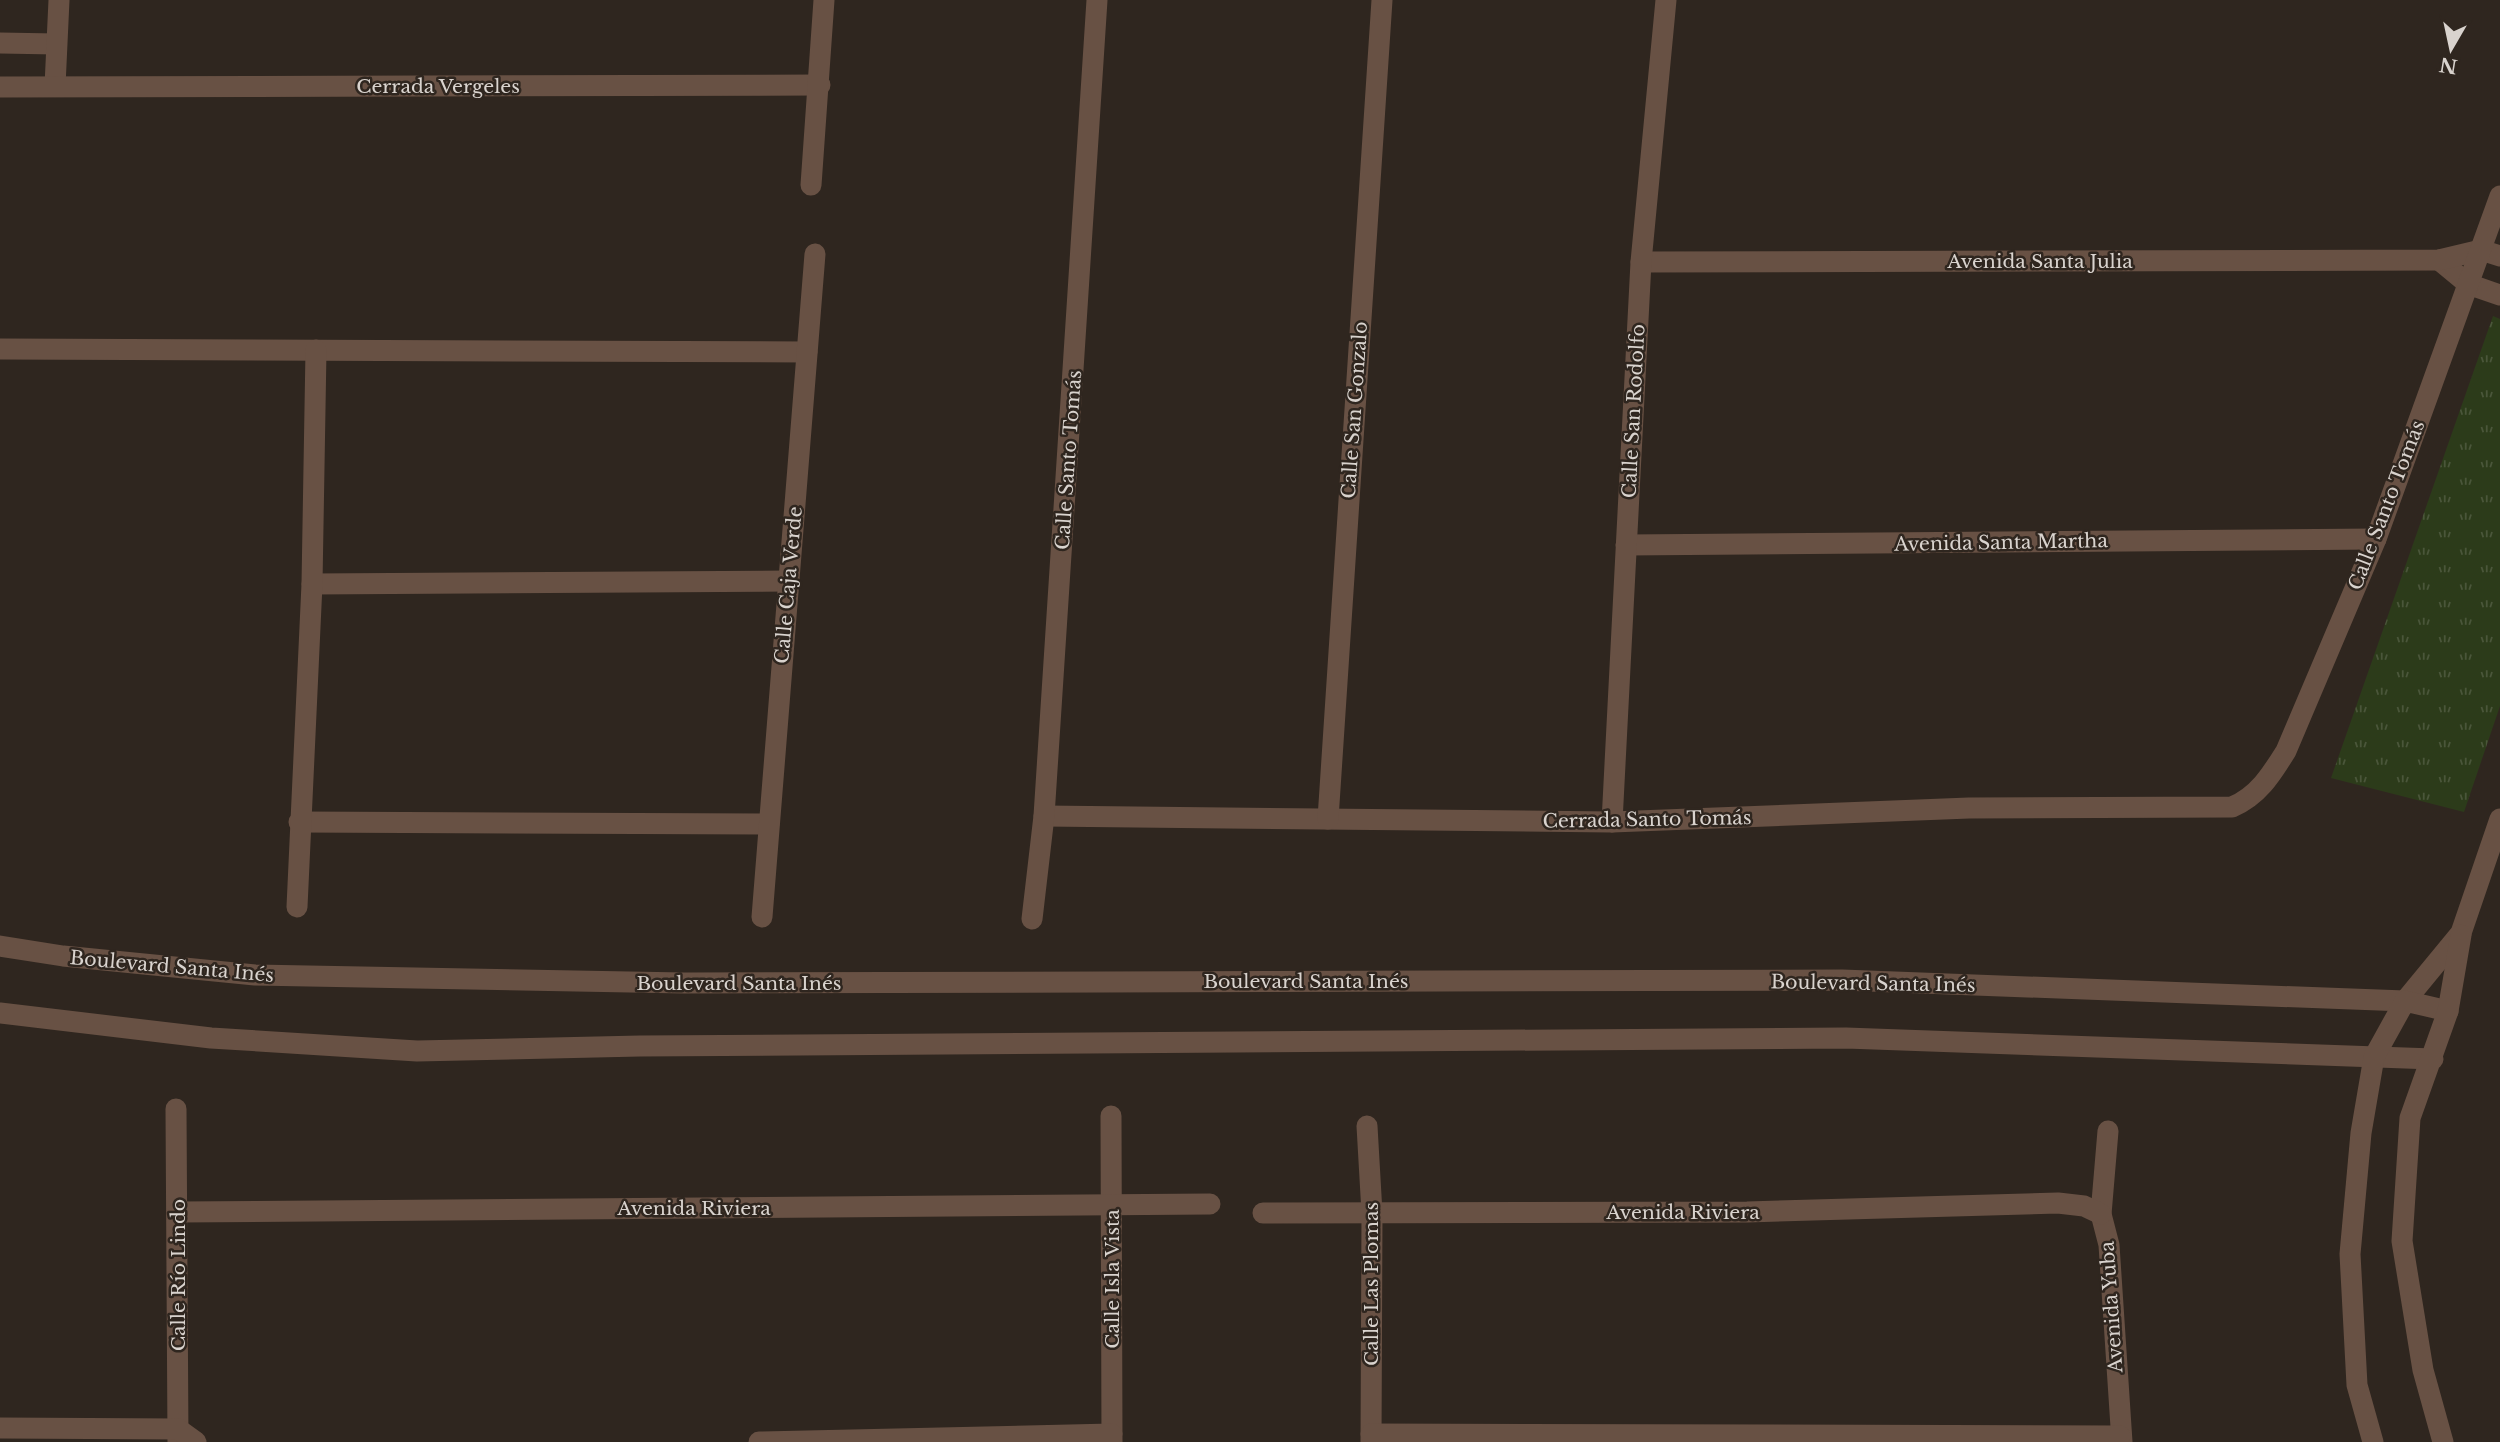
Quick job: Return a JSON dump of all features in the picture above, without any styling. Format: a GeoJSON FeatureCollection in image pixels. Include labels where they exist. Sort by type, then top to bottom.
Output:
{"type":"FeatureCollection","features":[{"type":"Feature","properties":{"kind":"street"},"geometry":{"type":"LineString","coordinates":[[55,86],[59,0]]}},
{"type":"Feature","properties":{"kind":"street"},"geometry":{"type":"LineString","coordinates":[[811,185],[824,0]]}},
{"type":"Feature","properties":{"kind":"street","name":"Calle Santo Tomás"},"geometry":{"type":"LineString","coordinates":[[1032,919],[1045,816],[1097,0]]}},
{"type":"Feature","properties":{"kind":"street","name":"Calle San Gonzalo"},"geometry":{"type":"LineString","coordinates":[[1328,820],[1382,0]]}},
{"type":"Feature","properties":{"kind":"street","name":"Calle San Rodolfo"},"geometry":{"type":"LineString","coordinates":[[1612,822],[1641,262],[1665,0]]}},
{"type":"Feature","properties":{"kind":"street"},"geometry":{"type":"LineString","coordinates":[[0,43],[56,44]]}},
{"type":"Feature","properties":{"kind":"street","name":"Cerrada Vergeles"},"geometry":{"type":"LineString","coordinates":[[0,87],[820,85]]}},
{"type":"Feature","properties":{"kind":"street","name":"Calle Santo Tomás"},"geometry":{"type":"LineString","coordinates":[[2248,800],[2270,776],[2286,751],[2375,539],[2468,284],[2491,253],[2500,196]]}},
{"type":"Feature","properties":{"kind":"street","name":"Avenida Santa Julia"},"geometry":{"type":"LineString","coordinates":[[1641,262],[2439,260],[2491,253]]}},
{"type":"Feature","properties":{"kind":"street","name":"Calle Caja Verde"},"geometry":{"type":"LineString","coordinates":[[762,917],[815,254]]}},
{"type":"Feature","properties":{"kind":"street"},"geometry":{"type":"LineString","coordinates":[[2439,260],[2468,284],[2500,295]]}},
{"type":"Feature","properties":{"kind":"street"},"geometry":{"type":"LineString","coordinates":[[0,349],[807,352]]}},
{"type":"Feature","properties":{"kind":"street"},"geometry":{"type":"LineString","coordinates":[[297,907],[312,584],[316,350]]}},
{"type":"Feature","properties":{"kind":"street","name":"Avenida Santa Martha"},"geometry":{"type":"LineString","coordinates":[[1626,545],[2375,539]]}},
{"type":"Feature","properties":{"kind":"street"},"geometry":{"type":"LineString","coordinates":[[312,584],[789,581]]}},
{"type":"Feature","properties":{"kind":"street","name":"Cerrada Santo Tomás"},"geometry":{"type":"LineString","coordinates":[[1045,816],[1612,822],[1982,808],[2232,807],[2248,800]]}},
{"type":"Feature","properties":{"kind":"street"},"geometry":{"type":"LineString","coordinates":[[2443,1442],[2423,1370],[2402,1241],[2410,1118],[2448,1011],[2461,933],[2500,819]]}},
{"type":"Feature","properties":{"kind":"street"},"geometry":{"type":"LineString","coordinates":[[299,822],[769,824]]}},
{"type":"Feature","properties":{"kind":"street"},"geometry":{"type":"LineString","coordinates":[[2373,1442],[2357,1385],[2350,1254],[2361,1133],[2374,1057],[2404,1001],[2461,933]]}},
{"type":"Feature","properties":{"kind":"street","name":"Boulevard Santa Inés"},"geometry":{"type":"LineString","coordinates":[[0,946],[63,956],[283,975],[711,983],[1828,980],[2404,1001],[2448,1011]]}},
{"type":"Feature","properties":{"kind":"street"},"geometry":{"type":"LineString","coordinates":[[0,1013],[211,1038],[417,1051],[640,1046],[1846,1038],[2433,1059]]}},
{"type":"Feature","properties":{"kind":"street","name":"Calle Río Lindo"},"geometry":{"type":"LineString","coordinates":[[176,1109],[178,1436]]}},
{"type":"Feature","properties":{"kind":"street","name":"Calle Isla Vista"},"geometry":{"type":"LineString","coordinates":[[1111,1116],[1112,1438]]}},
{"type":"Feature","properties":{"kind":"street","name":"Calle Las Plomas"},"geometry":{"type":"LineString","coordinates":[[1367,1126],[1372,1213],[1371,1438]]}},
{"type":"Feature","properties":{"kind":"street","name":"Avenida Yuba"},"geometry":{"type":"LineString","coordinates":[[2108,1131],[2101,1214],[2109,1245],[2121,1439]]}},
{"type":"Feature","properties":{"kind":"street","name":"Avenida Riviera"},"geometry":{"type":"LineString","coordinates":[[1264,1213],[1747,1212],[2058,1203],[2084,1206],[2101,1214]]}},
{"type":"Feature","properties":{"kind":"street","name":"Avenida Riviera"},"geometry":{"type":"LineString","coordinates":[[178,1212],[1210,1204]]}},
{"type":"Feature","properties":{"kind":"street"},"geometry":{"type":"LineString","coordinates":[[0,1428],[178,1436],[196,1442]]}},
{"type":"Feature","properties":{"kind":"street"},"geometry":{"type":"LineString","coordinates":[[759,1442],[1112,1438]]}},
{"type":"Feature","properties":{"kind":"street"},"geometry":{"type":"LineString","coordinates":[[1371,1438],[2121,1439]]}},
{"type":"Feature","properties":{"kind":"green space"},"geometry":{"type":"Polygon","coordinates":[[[2493,316],[2500,319],[2500,706],[2464,812],[2331,778],[2493,316]]]}}]}
